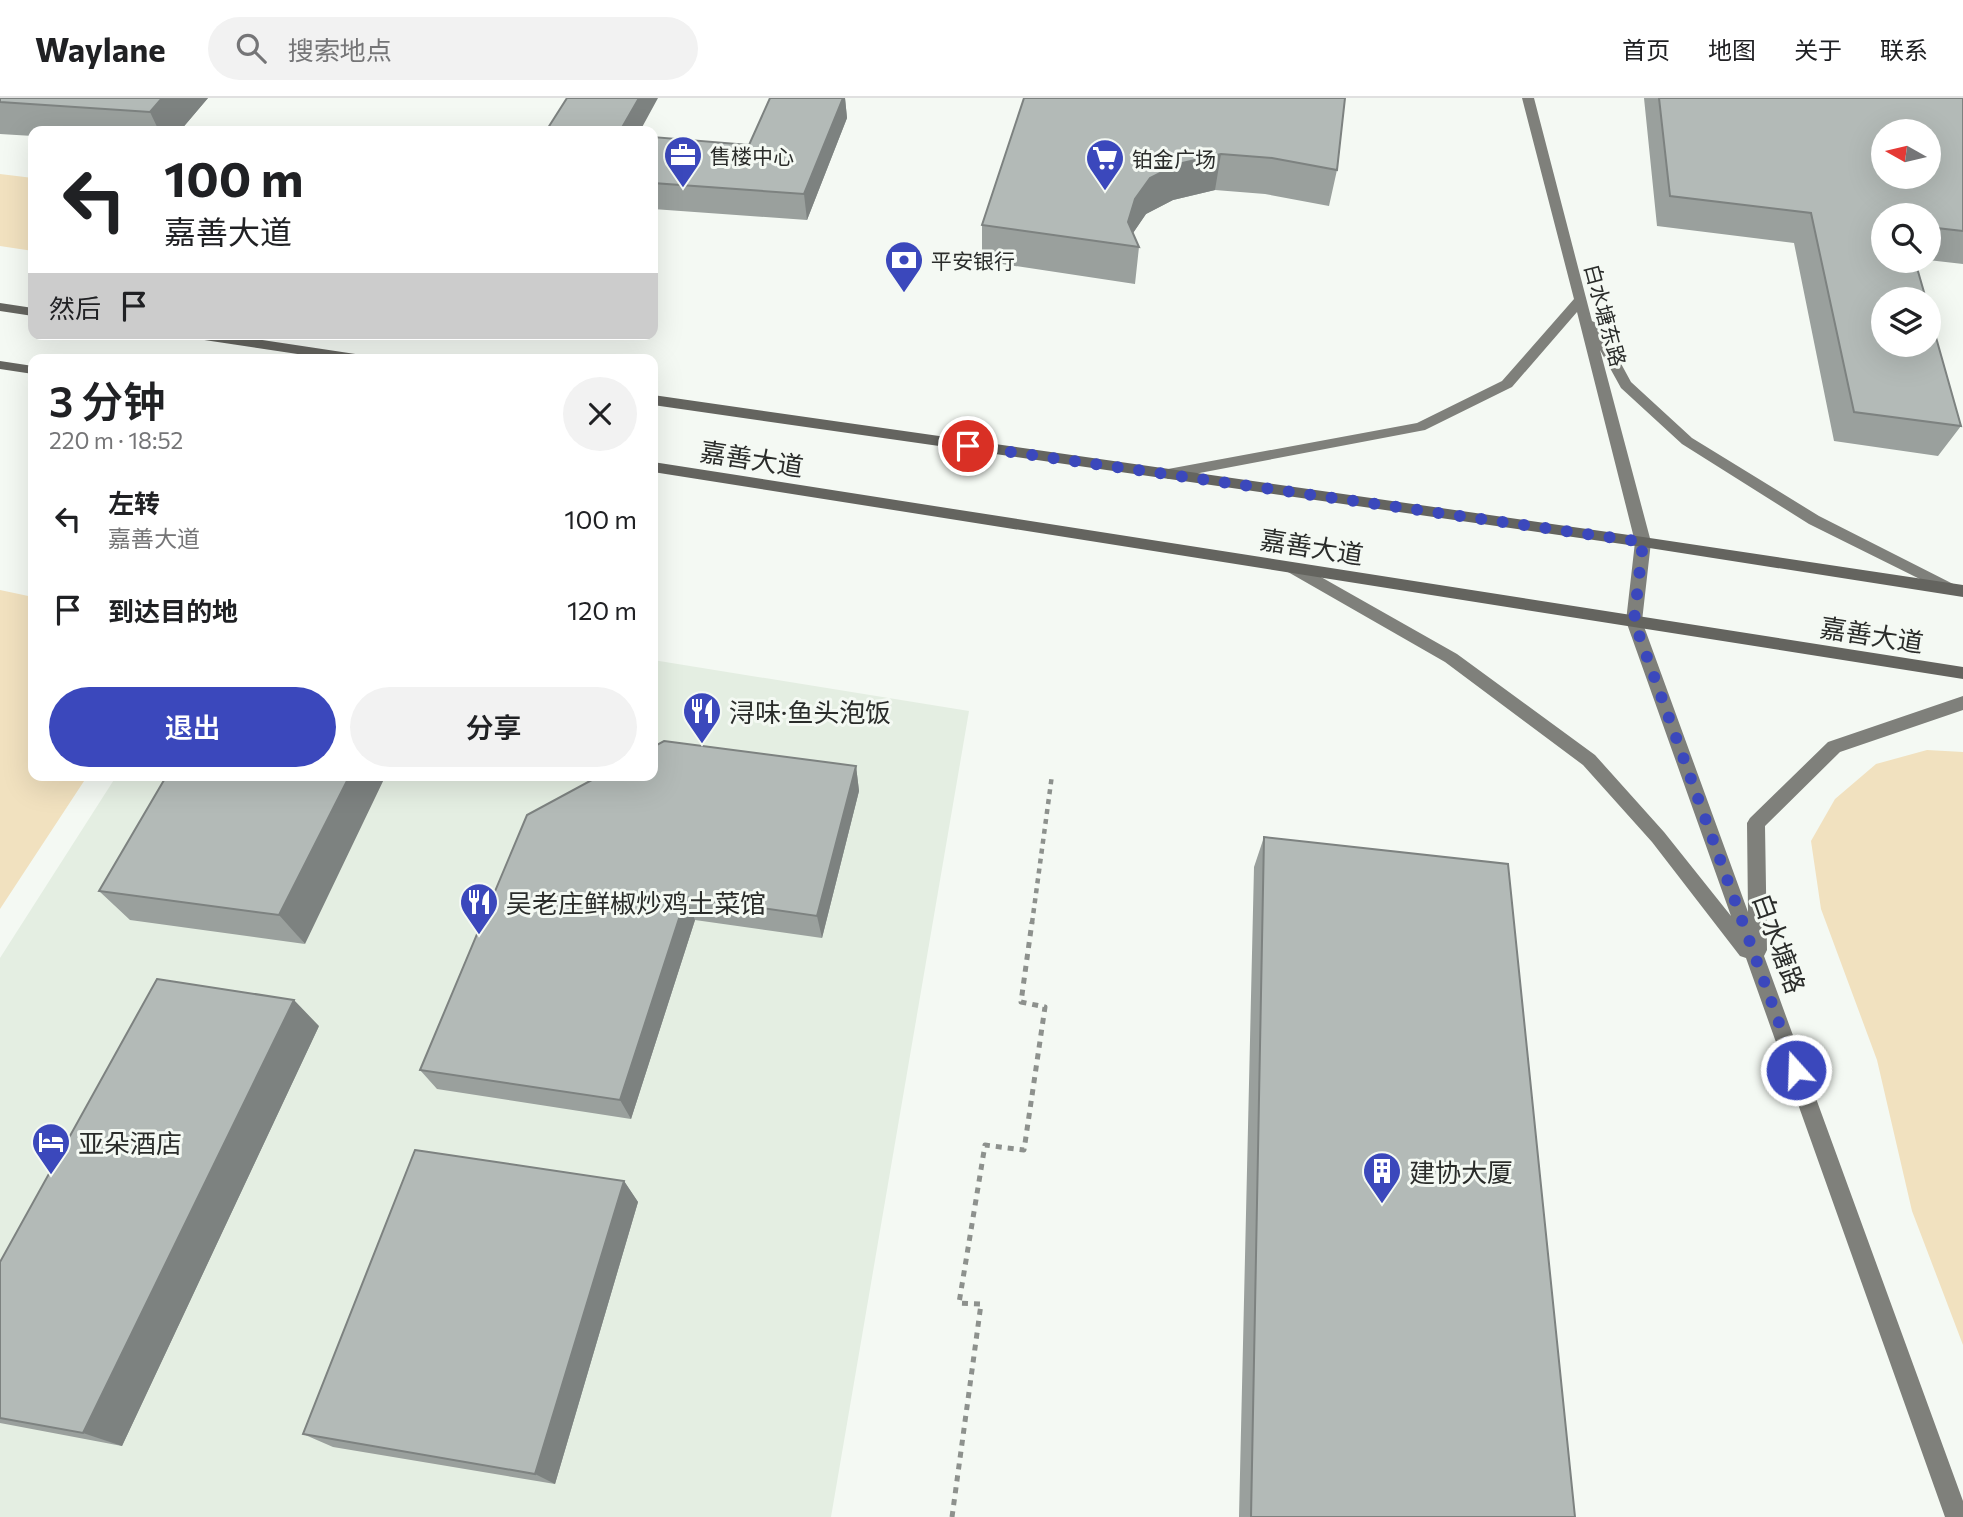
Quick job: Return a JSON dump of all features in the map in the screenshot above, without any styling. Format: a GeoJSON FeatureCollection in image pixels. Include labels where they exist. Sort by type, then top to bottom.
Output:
{"type":"FeatureCollection","features":[{"type":"Feature","properties":{"kind":"main road"},"geometry":{"type":"LineString","coordinates":[[0,307],[28,311]]}},
{"type":"Feature","properties":{"kind":"main road"},"geometry":{"type":"LineString","coordinates":[[232,340],[328,354]]}},
{"type":"Feature","properties":{"kind":"main road"},"geometry":{"type":"LineString","coordinates":[[0,365],[28,369]]}},
{"type":"Feature","properties":{"kind":"main road","name":"嘉善大道"},"geometry":{"type":"LineString","coordinates":[[658,402],[1643,542],[1960,591]]}},
{"type":"Feature","properties":{"kind":"main road","name":"嘉善大道"},"geometry":{"type":"LineString","coordinates":[[658,468],[1963,673]]}},
{"type":"Feature","properties":{"kind":"street","name":"白水塘东路"},"geometry":{"type":"LineString","coordinates":[[1528,98],[1643,542]]}},
{"type":"Feature","properties":{"kind":"street"},"geometry":{"type":"LineString","coordinates":[[1168,474],[1420,427],[1507,384],[1580,300],[1626,385],[1687,441],[1814,520],[1960,591]]}},
{"type":"Feature","properties":{"kind":"street","name":"白水塘路"},"geometry":{"type":"LineString","coordinates":[[1643,542],[1634,621],[1956,1517]]}},
{"type":"Feature","properties":{"kind":"street"},"geometry":{"type":"LineString","coordinates":[[1293,568],[1451,659],[1589,760],[1658,837],[1758,964]]}},
{"type":"Feature","properties":{"kind":"street"},"geometry":{"type":"LineString","coordinates":[[1758,964],[1756,822],[1833,747],[1963,703]]}},
{"type":"Feature","properties":{"kind":"path"},"geometry":{"type":"LineString","coordinates":[[952,1517],[981,1304],[959,1303],[985,1145],[1024,1150],[1045,1007],[1021,1002],[1052,775]]}},
{"type":"Feature","properties":{"kind":"shaded area"},"geometry":{"type":"Polygon","coordinates":[[[0,174],[28,177],[28,250],[0,246],[0,174]]]}},
{"type":"Feature","properties":{"kind":"shaded area"},"geometry":{"type":"Polygon","coordinates":[[[0,590],[28,596],[28,781],[84,781],[0,909],[0,590]]]}},
{"type":"Feature","properties":{"kind":"shaded area"},"geometry":{"type":"Polygon","coordinates":[[[658,661],[969,711],[831,1517],[0,1517],[0,958],[113,781],[658,781],[658,661]]]}},
{"type":"Feature","properties":{"kind":"shaded area"},"geometry":{"type":"Polygon","coordinates":[[[1927,750],[1963,752],[1963,1345],[1912,1211],[1877,1060],[1821,909],[1811,841],[1835,799],[1876,764],[1927,750]]]}},
{"type":"Feature","properties":{"kind":"building"},"geometry":{"type":"Polygon","coordinates":[[[0,98],[162,98],[150,112],[0,102],[0,98]]]}},
{"type":"Feature","properties":{"kind":"building"},"geometry":{"type":"Polygon","coordinates":[[[567,98],[639,98],[623,126],[549,126],[567,98]]]}},
{"type":"Feature","properties":{"kind":"building"},"geometry":{"type":"Polygon","coordinates":[[[770,98],[843,98],[804,194],[658,183],[658,137],[749,145],[770,98]]]}},
{"type":"Feature","properties":{"kind":"building","name":"铂金广场"},"geometry":{"type":"Polygon","coordinates":[[[1024,98],[1345,98],[1337,170],[1272,158],[1221,154],[1178,164],[1150,178],[1135,199],[1128,222],[1139,247],[982,225],[1024,98]]]}},
{"type":"Feature","properties":{"kind":"building"},"geometry":{"type":"Polygon","coordinates":[[[1659,98],[1963,98],[1963,231],[1941,228],[1941,203],[1871,203],[1871,273],[1918,273],[1923,287],[1871,287],[1871,357],[1941,355],[1961,426],[1854,412],[1811,213],[1670,196],[1659,98]]]}},
{"type":"Feature","properties":{"kind":"building"},"geometry":{"type":"Polygon","coordinates":[[[664,741],[856,766],[817,916],[686,897],[620,1100],[420,1070],[527,815],[590,781],[658,781],[658,744],[664,741]]]}},
{"type":"Feature","properties":{"kind":"building"},"geometry":{"type":"Polygon","coordinates":[[[163,781],[347,781],[279,915],[99,891],[163,781]]]}},
{"type":"Feature","properties":{"kind":"building","name":"建协大厦"},"geometry":{"type":"Polygon","coordinates":[[[1264,837],[1508,864],[1575,1517],[1251,1517],[1264,837]]]}},
{"type":"Feature","properties":{"kind":"building"},"geometry":{"type":"Polygon","coordinates":[[[157,979],[294,1000],[83,1433],[0,1418],[0,1262],[157,979]]]}},
{"type":"Feature","properties":{"kind":"building"},"geometry":{"type":"Polygon","coordinates":[[[415,1150],[624,1181],[535,1474],[303,1434],[415,1150]]]}},
{"type":"Feature","properties":{"kind":"place","name":"售楼中心"},"geometry":{"type":"Point","coordinates":[683,189]}},
{"type":"Feature","properties":{"kind":"place","name":"铂金广场"},"geometry":{"type":"Point","coordinates":[1105,192]}},
{"type":"Feature","properties":{"kind":"place","name":"平安银行"},"geometry":{"type":"Point","coordinates":[904,294]}},
{"type":"Feature","properties":{"kind":"place","name":"浔味·鱼头泡饭"},"geometry":{"type":"Point","coordinates":[702,745]}},
{"type":"Feature","properties":{"kind":"place","name":"吴老庄鲜椒炒鸡土菜馆"},"geometry":{"type":"Point","coordinates":[479,936]}},
{"type":"Feature","properties":{"kind":"place","name":"亚朵酒店"},"geometry":{"type":"Point","coordinates":[51,1176]}},
{"type":"Feature","properties":{"kind":"place","name":"建协大厦"},"geometry":{"type":"Point","coordinates":[1382,1205]}},
{"type":"Feature","properties":{"kind":"route"},"geometry":{"type":"LineString","coordinates":[[968,446],[1643,542],[1634,621],[1796,1070]]}}]}
